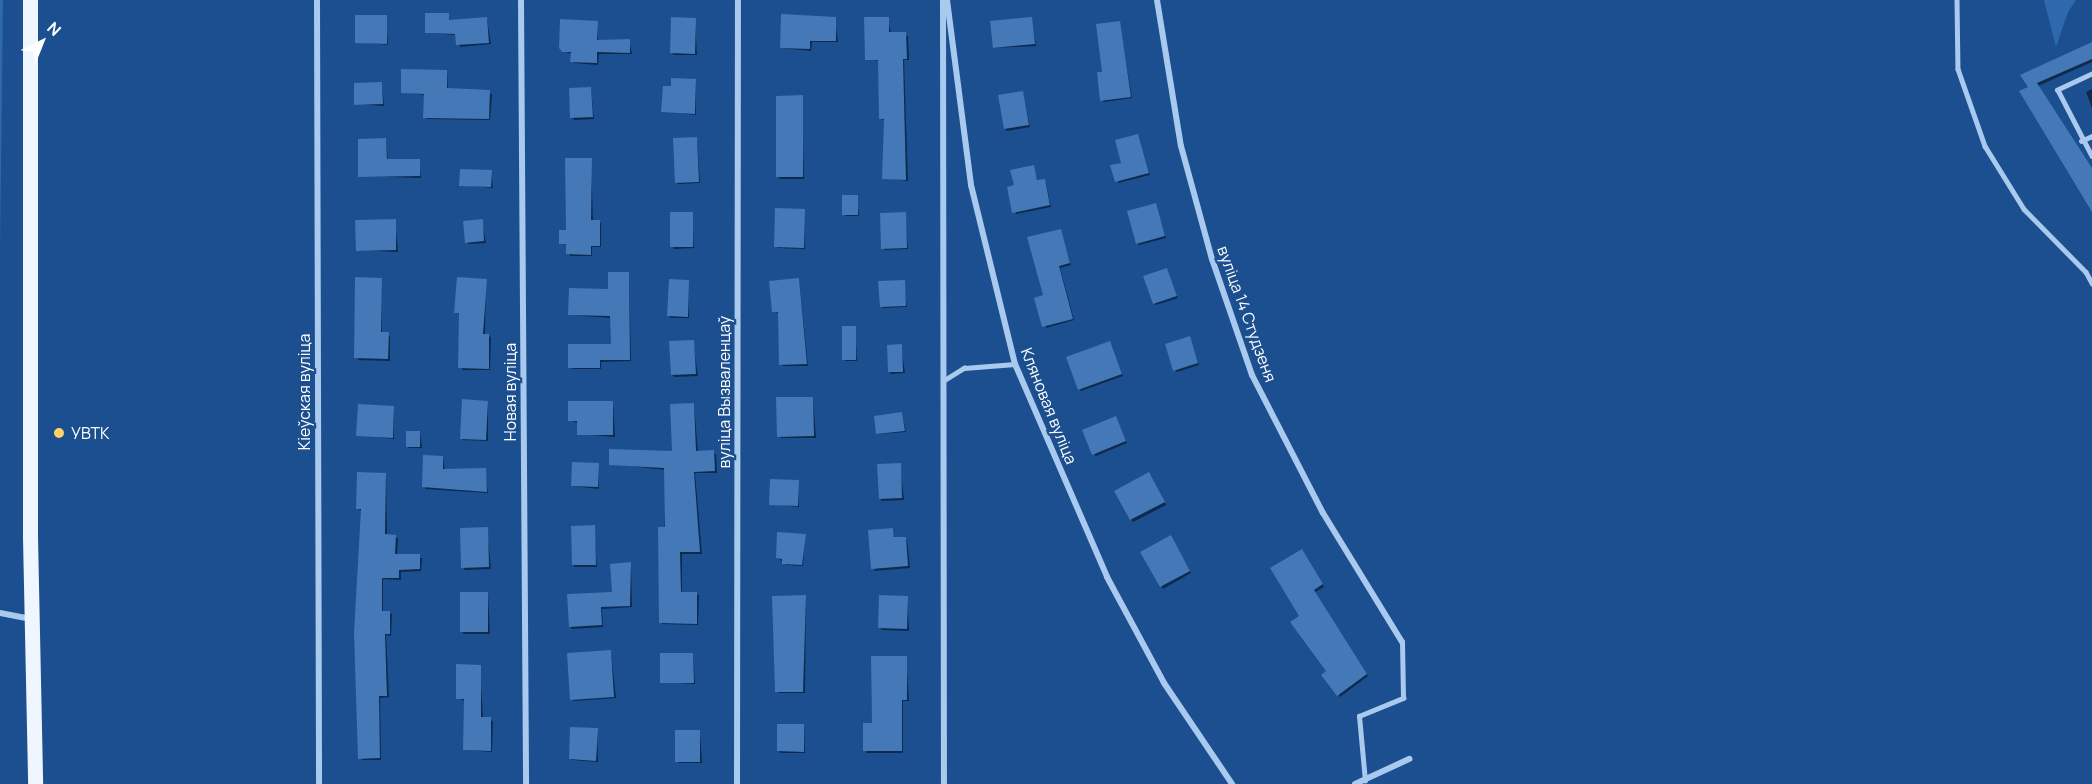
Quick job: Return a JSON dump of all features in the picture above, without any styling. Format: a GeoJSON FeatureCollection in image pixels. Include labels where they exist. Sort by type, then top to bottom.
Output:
{"type":"FeatureCollection","features":[{"type":"Feature","properties":{"kind":"main road"},"geometry":{"type":"LineString","coordinates":[[30,0],[35,784]]}},
{"type":"Feature","properties":{"kind":"street","name":"Кіеўская вуліца"},"geometry":{"type":"LineString","coordinates":[[317,0],[319,784]]}},
{"type":"Feature","properties":{"kind":"street","name":"Новая вуліца"},"geometry":{"type":"LineString","coordinates":[[521,0],[526,784]]}},
{"type":"Feature","properties":{"kind":"street","name":"вуліца Вызваленцаў"},"geometry":{"type":"LineString","coordinates":[[737,784],[738,0]]}},
{"type":"Feature","properties":{"kind":"street"},"geometry":{"type":"LineString","coordinates":[[942,0],[941,383],[944,784]]}},
{"type":"Feature","properties":{"kind":"street","name":"Кляновая вуліца"},"geometry":{"type":"LineString","coordinates":[[947,0],[971,185],[1015,364],[1107,577],[1164,683],[1232,784]]}},
{"type":"Feature","properties":{"kind":"street","name":"вуліца 14 Студзеня"},"geometry":{"type":"LineString","coordinates":[[1157,0],[1181,146],[1212,259],[1252,375],[1323,513],[1402,642]]}},
{"type":"Feature","properties":{"kind":"street"},"geometry":{"type":"LineString","coordinates":[[0,613],[33,619]]}},
{"type":"Feature","properties":{"kind":"street"},"geometry":{"type":"LineString","coordinates":[[1355,784],[1409,759]]}},
{"type":"Feature","properties":{"kind":"lane"},"geometry":{"type":"LineString","coordinates":[[1957,0],[1958,69],[1985,146],[2024,209],[2086,272],[2092,283]]}},
{"type":"Feature","properties":{"kind":"lane"},"geometry":{"type":"LineString","coordinates":[[2092,74],[2058,90],[2081,141],[2092,156]]}},
{"type":"Feature","properties":{"kind":"lane"},"geometry":{"type":"LineString","coordinates":[[2081,141],[2092,136]]}},
{"type":"Feature","properties":{"kind":"lane"},"geometry":{"type":"LineString","coordinates":[[941,383],[964,368],[1015,364]]}},
{"type":"Feature","properties":{"kind":"lane"},"geometry":{"type":"LineString","coordinates":[[1365,781],[1359,716],[1403,698],[1402,642]]}},
{"type":"Feature","properties":{"kind":"shaded area"},"geometry":{"type":"Polygon","coordinates":[[[0,0],[3,0],[0,249],[0,0]]]}},
{"type":"Feature","properties":{"kind":"shaded area"},"geometry":{"type":"Polygon","coordinates":[[[2044,0],[2076,0],[2068,12],[2056,47],[2044,0]]]}},
{"type":"Feature","properties":{"kind":"building"},"geometry":{"type":"Polygon","coordinates":[[[425,13],[449,13],[449,20],[487,17],[489,43],[456,45],[455,34],[425,33],[425,13]]]}},
{"type":"Feature","properties":{"kind":"building"},"geometry":{"type":"Polygon","coordinates":[[[781,14],[836,17],[836,41],[810,41],[810,49],[780,48],[781,14]]]}},
{"type":"Feature","properties":{"kind":"building"},"geometry":{"type":"Polygon","coordinates":[[[355,15],[387,15],[387,44],[355,43],[355,15]]]}},
{"type":"Feature","properties":{"kind":"building"},"geometry":{"type":"Polygon","coordinates":[[[671,17],[696,18],[695,54],[670,53],[671,17]]]}},
{"type":"Feature","properties":{"kind":"building"},"geometry":{"type":"Polygon","coordinates":[[[864,17],[889,17],[889,32],[906,32],[907,59],[903,59],[906,180],[882,179],[884,119],[879,119],[878,60],[865,60],[864,17]]]}},
{"type":"Feature","properties":{"kind":"building"},"geometry":{"type":"Polygon","coordinates":[[[1032,17],[1035,44],[993,48],[990,21],[1032,17]]]}},
{"type":"Feature","properties":{"kind":"building"},"geometry":{"type":"Polygon","coordinates":[[[560,19],[598,21],[597,40],[630,39],[630,53],[597,52],[597,63],[570,62],[571,52],[562,52],[559,48],[560,19]]]}},
{"type":"Feature","properties":{"kind":"building"},"geometry":{"type":"Polygon","coordinates":[[[1120,21],[1131,97],[1100,101],[1097,72],[1102,72],[1096,24],[1120,21]]]}},
{"type":"Feature","properties":{"kind":"building"},"geometry":{"type":"Polygon","coordinates":[[[2092,42],[2092,59],[2037,83],[2092,168],[2092,212],[2019,91],[2028,87],[2020,75],[2092,42]]]}},
{"type":"Feature","properties":{"kind":"building"},"geometry":{"type":"Polygon","coordinates":[[[401,69],[447,70],[447,88],[490,90],[489,119],[423,118],[424,94],[401,93],[401,69]]]}},
{"type":"Feature","properties":{"kind":"building"},"geometry":{"type":"Polygon","coordinates":[[[671,78],[696,79],[695,114],[661,112],[663,86],[671,86],[671,78]]]}},
{"type":"Feature","properties":{"kind":"building"},"geometry":{"type":"Polygon","coordinates":[[[382,82],[383,104],[354,105],[354,83],[382,82]]]}},
{"type":"Feature","properties":{"kind":"building"},"geometry":{"type":"Polygon","coordinates":[[[591,87],[593,117],[570,118],[569,88],[591,87]]]}},
{"type":"Feature","properties":{"kind":"building"},"geometry":{"type":"Polygon","coordinates":[[[1023,91],[1029,125],[1004,129],[998,95],[1023,91]]]}},
{"type":"Feature","properties":{"kind":"building"},"geometry":{"type":"Polygon","coordinates":[[[803,95],[803,177],[776,177],[776,96],[803,95]]]}},
{"type":"Feature","properties":{"kind":"building"},"geometry":{"type":"Polygon","coordinates":[[[1138,134],[1149,173],[1115,182],[1110,165],[1121,163],[1115,140],[1138,134]]]}},
{"type":"Feature","properties":{"kind":"building"},"geometry":{"type":"Polygon","coordinates":[[[697,137],[699,182],[675,183],[673,138],[697,137]]]}},
{"type":"Feature","properties":{"kind":"building"},"geometry":{"type":"Polygon","coordinates":[[[386,138],[387,159],[420,159],[420,176],[358,177],[358,139],[386,138]]]}},
{"type":"Feature","properties":{"kind":"building"},"geometry":{"type":"Polygon","coordinates":[[[565,158],[592,158],[591,220],[600,220],[600,246],[591,246],[591,255],[566,254],[566,244],[559,244],[559,230],[566,230],[565,158]]]}},
{"type":"Feature","properties":{"kind":"building"},"geometry":{"type":"Polygon","coordinates":[[[1034,165],[1037,180],[1045,179],[1050,205],[1012,213],[1007,187],[1014,185],[1010,170],[1034,165]]]}},
{"type":"Feature","properties":{"kind":"building"},"geometry":{"type":"Polygon","coordinates":[[[460,169],[492,170],[491,187],[459,186],[460,169]]]}},
{"type":"Feature","properties":{"kind":"building"},"geometry":{"type":"Polygon","coordinates":[[[842,195],[858,195],[858,215],[842,215],[842,195]]]}},
{"type":"Feature","properties":{"kind":"building"},"geometry":{"type":"Polygon","coordinates":[[[1156,203],[1165,236],[1136,244],[1127,211],[1156,203]]]}},
{"type":"Feature","properties":{"kind":"building"},"geometry":{"type":"Polygon","coordinates":[[[775,208],[805,209],[804,248],[774,247],[775,208]]]}},
{"type":"Feature","properties":{"kind":"building"},"geometry":{"type":"Polygon","coordinates":[[[670,212],[693,212],[693,247],[670,247],[670,212]]]}},
{"type":"Feature","properties":{"kind":"building"},"geometry":{"type":"Polygon","coordinates":[[[906,212],[907,248],[881,249],[880,213],[906,212]]]}},
{"type":"Feature","properties":{"kind":"building"},"geometry":{"type":"Polygon","coordinates":[[[396,219],[396,250],[356,251],[355,220],[396,219]]]}},
{"type":"Feature","properties":{"kind":"building"},"geometry":{"type":"Polygon","coordinates":[[[483,219],[484,241],[465,243],[463,221],[483,219]]]}},
{"type":"Feature","properties":{"kind":"building"},"geometry":{"type":"Polygon","coordinates":[[[1061,229],[1070,263],[1059,266],[1073,319],[1042,327],[1034,298],[1043,295],[1027,237],[1061,229]]]}},
{"type":"Feature","properties":{"kind":"building"},"geometry":{"type":"Polygon","coordinates":[[[1167,268],[1177,296],[1153,304],[1143,276],[1167,268]]]}},
{"type":"Feature","properties":{"kind":"building"},"geometry":{"type":"Polygon","coordinates":[[[608,272],[629,272],[630,360],[600,360],[600,368],[568,368],[568,344],[611,344],[610,316],[568,315],[569,288],[608,289],[608,272]]]}},
{"type":"Feature","properties":{"kind":"building"},"geometry":{"type":"Polygon","coordinates":[[[355,277],[382,278],[381,332],[389,332],[388,359],[354,358],[355,277]]]}},
{"type":"Feature","properties":{"kind":"building"},"geometry":{"type":"Polygon","coordinates":[[[457,277],[487,279],[483,334],[489,334],[489,369],[458,368],[459,313],[454,313],[457,277]]]}},
{"type":"Feature","properties":{"kind":"building"},"geometry":{"type":"Polygon","coordinates":[[[799,278],[807,364],[779,365],[778,312],[772,312],[769,281],[799,278]]]}},
{"type":"Feature","properties":{"kind":"building"},"geometry":{"type":"Polygon","coordinates":[[[669,279],[689,280],[688,317],[667,316],[669,279]]]}},
{"type":"Feature","properties":{"kind":"building"},"geometry":{"type":"Polygon","coordinates":[[[905,280],[906,306],[880,307],[878,281],[905,280]]]}},
{"type":"Feature","properties":{"kind":"building"},"geometry":{"type":"Polygon","coordinates":[[[842,326],[856,326],[856,360],[842,360],[842,326]]]}},
{"type":"Feature","properties":{"kind":"building"},"geometry":{"type":"Polygon","coordinates":[[[1190,336],[1198,363],[1173,371],[1165,344],[1190,336]]]}},
{"type":"Feature","properties":{"kind":"building"},"geometry":{"type":"Polygon","coordinates":[[[694,340],[696,374],[671,375],[669,341],[694,340]]]}},
{"type":"Feature","properties":{"kind":"building"},"geometry":{"type":"Polygon","coordinates":[[[1110,341],[1122,374],[1078,390],[1066,357],[1110,341]]]}},
{"type":"Feature","properties":{"kind":"building"},"geometry":{"type":"Polygon","coordinates":[[[902,344],[903,372],[888,372],[887,345],[902,344]]]}},
{"type":"Feature","properties":{"kind":"building"},"geometry":{"type":"Polygon","coordinates":[[[776,397],[813,397],[814,436],[777,437],[776,397]]]}},
{"type":"Feature","properties":{"kind":"building"},"geometry":{"type":"Polygon","coordinates":[[[462,399],[488,401],[486,440],[460,439],[462,399]]]}},
{"type":"Feature","properties":{"kind":"building"},"geometry":{"type":"Polygon","coordinates":[[[568,401],[613,401],[613,435],[577,435],[577,421],[568,421],[568,401]]]}},
{"type":"Feature","properties":{"kind":"building"},"geometry":{"type":"Polygon","coordinates":[[[694,403],[696,451],[714,450],[715,471],[694,472],[700,552],[680,552],[681,592],[697,592],[697,624],[659,623],[658,527],[665,527],[664,468],[609,465],[609,449],[672,451],[670,404],[694,403]]]}},
{"type":"Feature","properties":{"kind":"building"},"geometry":{"type":"Polygon","coordinates":[[[358,404],[394,406],[393,438],[356,436],[358,404]]]}},
{"type":"Feature","properties":{"kind":"building"},"geometry":{"type":"Polygon","coordinates":[[[902,412],[905,431],[876,434],[874,416],[902,412]]]}},
{"type":"Feature","properties":{"kind":"building"},"geometry":{"type":"Polygon","coordinates":[[[1116,416],[1126,441],[1092,455],[1082,430],[1116,416]]]}},
{"type":"Feature","properties":{"kind":"building"},"geometry":{"type":"Polygon","coordinates":[[[406,431],[420,431],[420,447],[406,447],[406,431]]]}},
{"type":"Feature","properties":{"kind":"building"},"geometry":{"type":"Polygon","coordinates":[[[423,455],[443,456],[443,469],[486,468],[487,492],[422,487],[423,455]]]}},
{"type":"Feature","properties":{"kind":"building"},"geometry":{"type":"Polygon","coordinates":[[[572,462],[599,463],[598,487],[571,486],[572,462]]]}},
{"type":"Feature","properties":{"kind":"building"},"geometry":{"type":"Polygon","coordinates":[[[901,463],[902,498],[879,499],[877,464],[901,463]]]}},
{"type":"Feature","properties":{"kind":"building"},"geometry":{"type":"Polygon","coordinates":[[[357,472],[386,473],[385,534],[396,535],[395,554],[420,554],[420,569],[399,570],[399,578],[382,578],[382,611],[390,611],[390,634],[385,634],[387,696],[379,696],[380,758],[358,759],[354,633],[361,509],[356,509],[357,472]]]}},
{"type":"Feature","properties":{"kind":"building"},"geometry":{"type":"Polygon","coordinates":[[[1149,472],[1165,502],[1130,520],[1114,491],[1149,472]]]}},
{"type":"Feature","properties":{"kind":"building"},"geometry":{"type":"Polygon","coordinates":[[[770,479],[799,480],[798,506],[769,505],[770,479]]]}},
{"type":"Feature","properties":{"kind":"building"},"geometry":{"type":"Polygon","coordinates":[[[595,525],[596,565],[572,565],[571,526],[595,525]]]}},
{"type":"Feature","properties":{"kind":"building"},"geometry":{"type":"Polygon","coordinates":[[[488,527],[489,567],[461,568],[460,528],[488,527]]]}},
{"type":"Feature","properties":{"kind":"building"},"geometry":{"type":"Polygon","coordinates":[[[893,528],[894,537],[906,537],[908,566],[871,569],[868,530],[893,528]]]}},
{"type":"Feature","properties":{"kind":"building"},"geometry":{"type":"Polygon","coordinates":[[[777,532],[806,534],[802,565],[782,564],[782,559],[776,558],[777,532]]]}},
{"type":"Feature","properties":{"kind":"building"},"geometry":{"type":"Polygon","coordinates":[[[1171,535],[1190,571],[1160,587],[1140,552],[1171,535]]]}},
{"type":"Feature","properties":{"kind":"building"},"geometry":{"type":"Polygon","coordinates":[[[1302,549],[1323,584],[1314,590],[1367,674],[1337,696],[1321,675],[1326,671],[1290,622],[1299,616],[1270,568],[1302,549]]]}},
{"type":"Feature","properties":{"kind":"building"},"geometry":{"type":"Polygon","coordinates":[[[631,562],[630,606],[601,607],[602,625],[569,627],[567,594],[612,592],[610,564],[631,562]]]}},
{"type":"Feature","properties":{"kind":"building"},"geometry":{"type":"Polygon","coordinates":[[[460,592],[488,592],[488,632],[460,632],[460,592]]]}},
{"type":"Feature","properties":{"kind":"building"},"geometry":{"type":"Polygon","coordinates":[[[806,595],[803,692],[775,692],[772,596],[806,595]]]}},
{"type":"Feature","properties":{"kind":"building"},"geometry":{"type":"Polygon","coordinates":[[[879,595],[908,596],[907,629],[878,628],[879,595]]]}},
{"type":"Feature","properties":{"kind":"building"},"geometry":{"type":"Polygon","coordinates":[[[611,650],[614,697],[570,700],[567,653],[611,650]]]}},
{"type":"Feature","properties":{"kind":"building"},"geometry":{"type":"Polygon","coordinates":[[[660,653],[693,653],[694,683],[660,683],[660,653]]]}},
{"type":"Feature","properties":{"kind":"building"},"geometry":{"type":"Polygon","coordinates":[[[871,656],[907,656],[907,700],[902,700],[902,751],[863,751],[863,723],[872,723],[871,656]]]}},
{"type":"Feature","properties":{"kind":"building"},"geometry":{"type":"Polygon","coordinates":[[[456,664],[481,665],[481,717],[491,717],[491,751],[463,750],[464,699],[456,699],[456,664]]]}},
{"type":"Feature","properties":{"kind":"building"},"geometry":{"type":"Polygon","coordinates":[[[777,724],[804,724],[804,752],[777,751],[777,724]]]}},
{"type":"Feature","properties":{"kind":"building"},"geometry":{"type":"Polygon","coordinates":[[[570,727],[598,728],[596,761],[569,759],[570,727]]]}},
{"type":"Feature","properties":{"kind":"building"},"geometry":{"type":"Polygon","coordinates":[[[675,730],[700,730],[700,762],[675,762],[675,730]]]}},
{"type":"Feature","properties":{"kind":"place","name":"УВТК"},"geometry":{"type":"Point","coordinates":[59,433]}}]}
